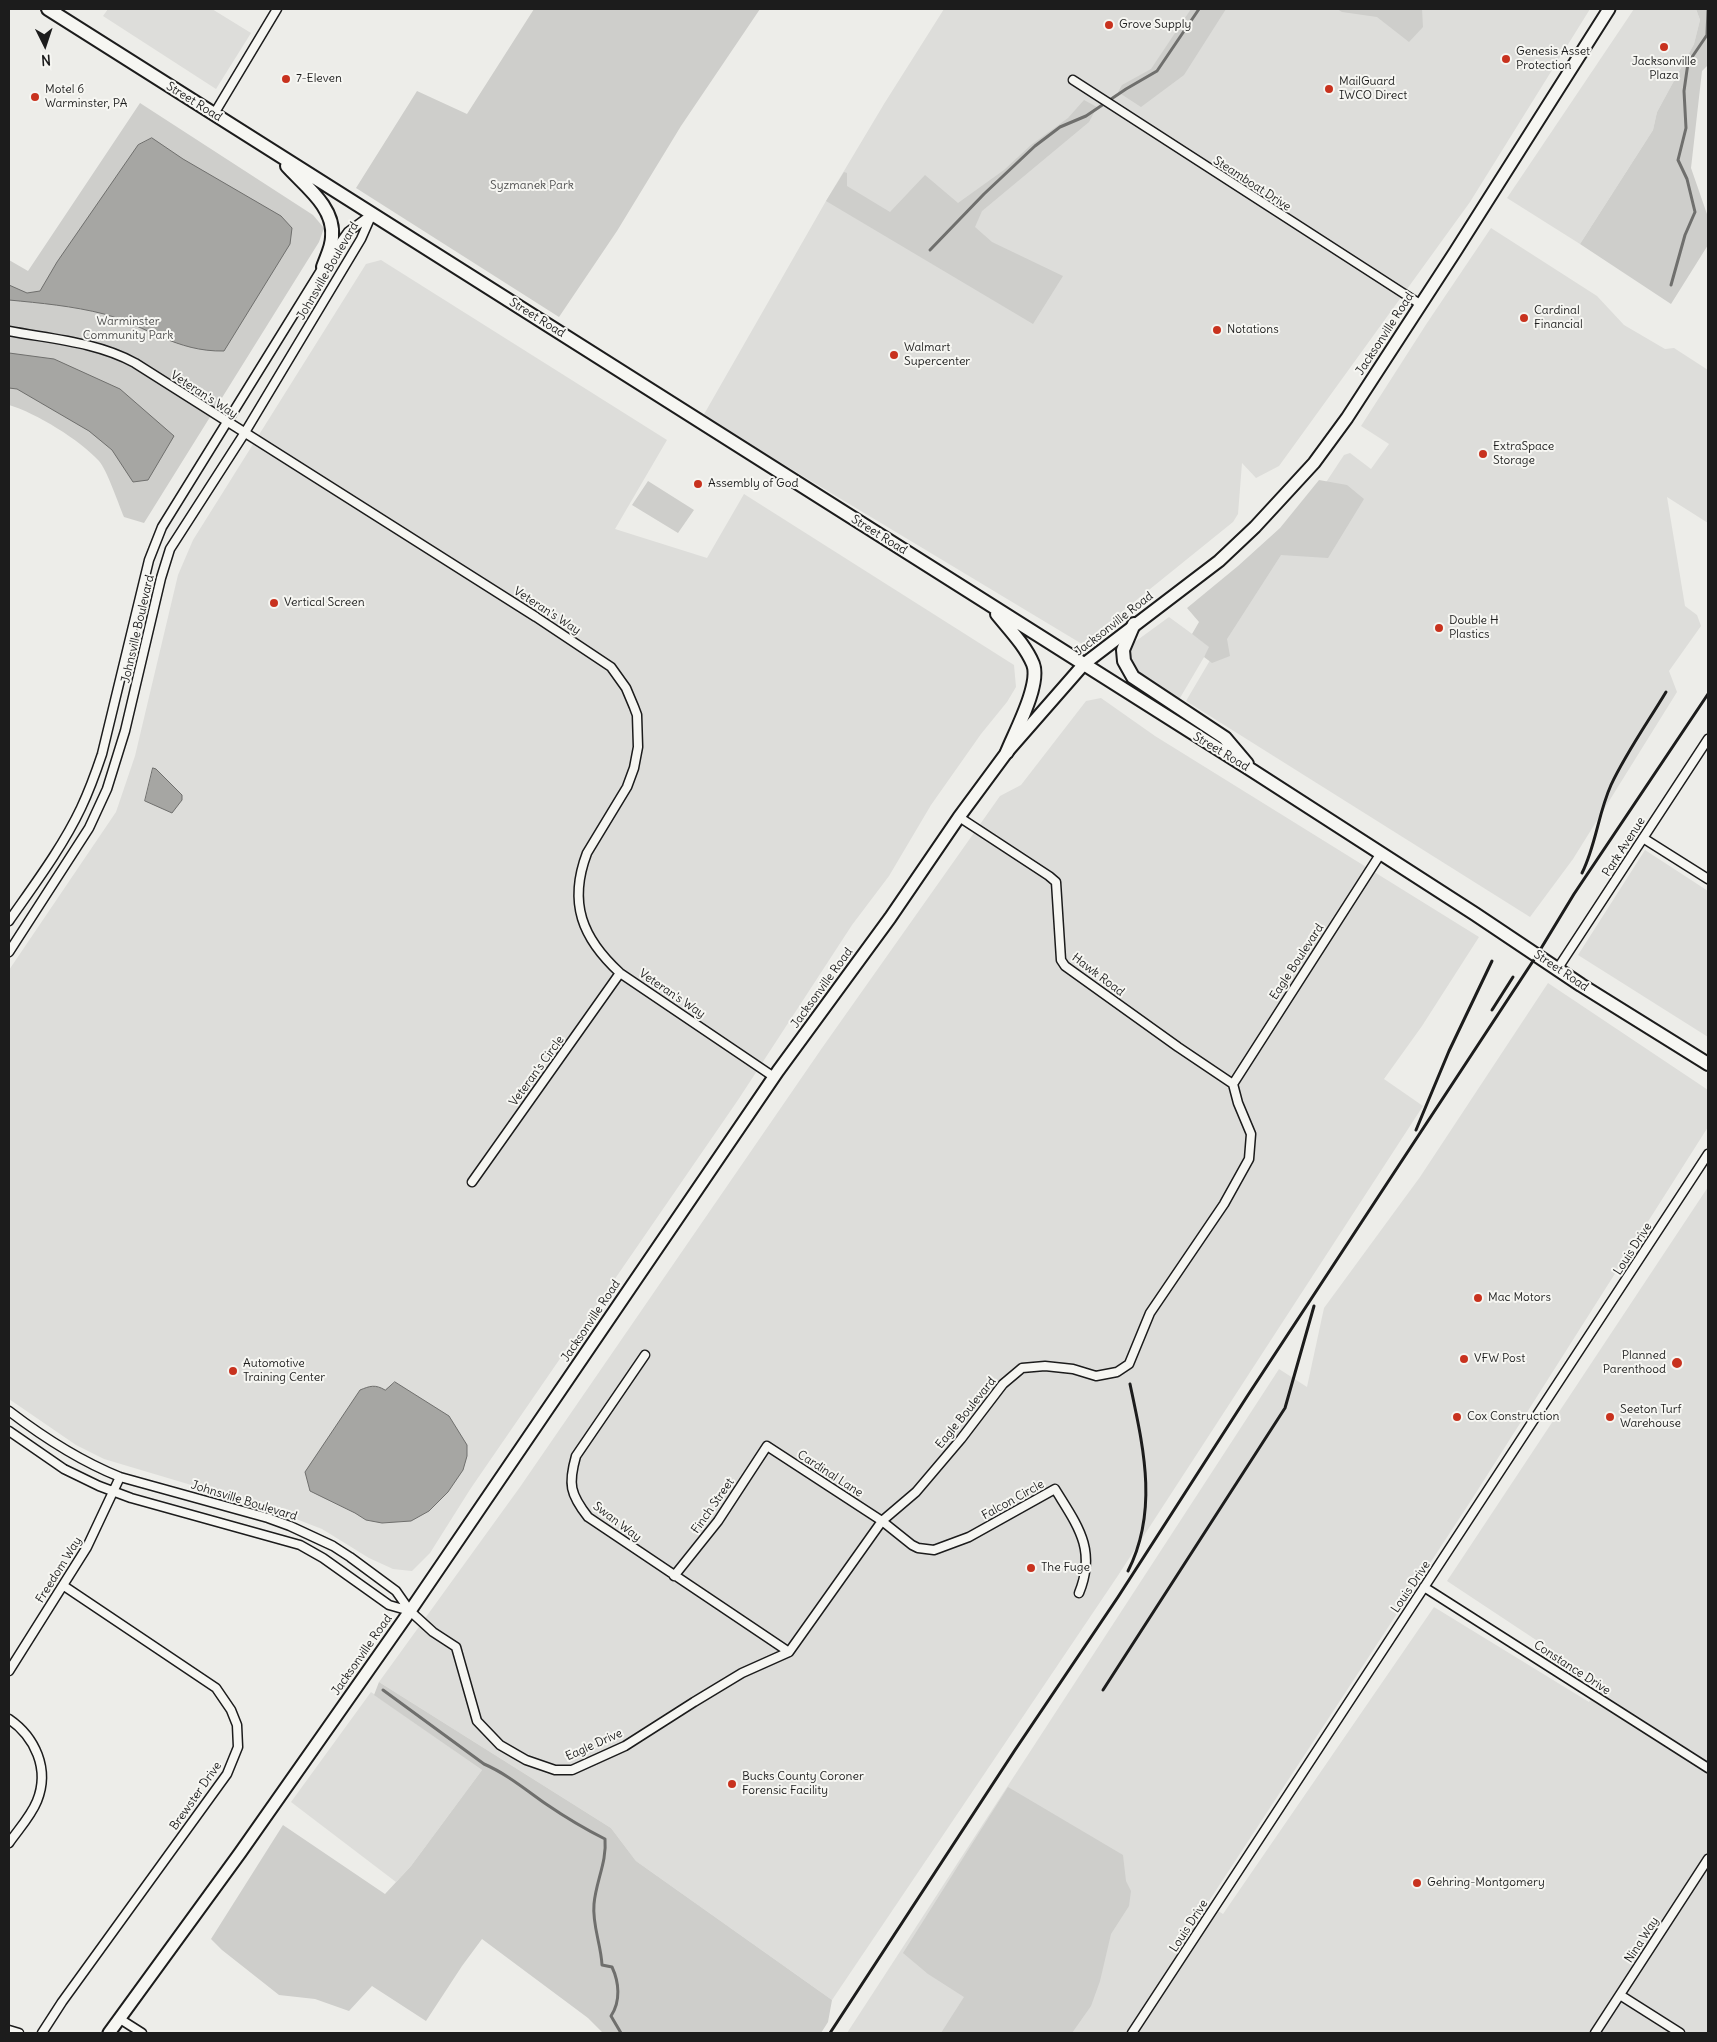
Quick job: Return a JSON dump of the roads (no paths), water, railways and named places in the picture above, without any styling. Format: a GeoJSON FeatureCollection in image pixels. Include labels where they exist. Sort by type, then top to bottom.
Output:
{"type":"FeatureCollection","features":[{"type":"Feature","properties":{"kind":"main road","name":"Street Road"},"geometry":{"type":"LineString","coordinates":[[48,9],[1254,772],[1558,968],[1581,985],[1708,1064]]}},
{"type":"Feature","properties":{"kind":"main road","name":"Jacksonville Road"},"geometry":{"type":"LineString","coordinates":[[109,2033],[240,1853],[410,1611],[774,1077],[890,918],[959,817],[1007,752],[1084,664],[1232,549],[1256,527],[1314,463],[1347,418],[1609,9]]}},
{"type":"Feature","properties":{"kind":"main road"},"geometry":{"type":"LineString","coordinates":[[273,151],[324,205],[330,216],[332,237],[323,267]]}},
{"type":"Feature","properties":{"kind":"main road"},"geometry":{"type":"LineString","coordinates":[[991,606],[1022,645],[1034,666],[1033,689],[1007,752]]}},
{"type":"Feature","properties":{"kind":"main road"},"geometry":{"type":"LineString","coordinates":[[1134,624],[1123,650],[1124,661],[1133,677],[1225,738],[1254,772]]}},
{"type":"Feature","properties":{"kind":"street"},"geometry":{"type":"LineString","coordinates":[[214,114],[277,9]]}},
{"type":"Feature","properties":{"kind":"street","name":"Steamboat Drive"},"geometry":{"type":"LineString","coordinates":[[1073,80],[1420,304]]}},
{"type":"Feature","properties":{"kind":"street","name":"Johnsville Boulevard"},"geometry":{"type":"LineString","coordinates":[[9,922],[63,840],[81,808],[102,754],[152,552],[162,526],[323,267],[348,232],[372,214]]}},
{"type":"Feature","properties":{"kind":"street","name":"Johnsville Boulevard"},"geometry":{"type":"LineString","coordinates":[[9,952],[67,864],[100,806],[119,755],[161,578],[170,549],[244,434],[361,239],[372,214]]}},
{"type":"Feature","properties":{"kind":"street","name":"Veteran's Way"},"geometry":{"type":"LineString","coordinates":[[9,331],[93,346],[123,357],[536,617],[604,661],[618,674],[637,715],[637,757],[627,787],[588,853],[581,874],[579,897],[582,916],[589,938],[604,958],[620,973],[774,1077]]}},
{"type":"Feature","properties":{"kind":"street","name":"Park Avenue"},"geometry":{"type":"LineString","coordinates":[[1558,968],[1708,739]]}},
{"type":"Feature","properties":{"kind":"street","name":"Hawk Road"},"geometry":{"type":"LineString","coordinates":[[959,817],[1056,882],[1061,960],[1065,966],[1233,1084]]}},
{"type":"Feature","properties":{"kind":"street"},"geometry":{"type":"LineString","coordinates":[[1643,838],[1708,879]]}},
{"type":"Feature","properties":{"kind":"street","name":"Eagle Boulevard"},"geometry":{"type":"LineString","coordinates":[[789,1652],[882,1521],[916,1492],[1004,1384],[1022,1368],[1045,1366],[1096,1376],[1117,1372],[1129,1364],[1150,1313],[1224,1204],[1249,1159],[1251,1134],[1238,1103],[1233,1084],[1381,854]]}},
{"type":"Feature","properties":{"kind":"street","name":"Veteran's Circle"},"geometry":{"type":"LineString","coordinates":[[472,1182],[620,973]]}},
{"type":"Feature","properties":{"kind":"street","name":"Louis Drive"},"geometry":{"type":"LineString","coordinates":[[1132,2033],[1708,1154]]}},
{"type":"Feature","properties":{"kind":"street","name":"Swan Way"},"geometry":{"type":"LineString","coordinates":[[646,1355],[576,1456],[570,1475],[575,1500],[588,1517],[789,1652]]}},
{"type":"Feature","properties":{"kind":"street","name":"Johnsville Boulevard"},"geometry":{"type":"LineString","coordinates":[[9,1411],[72,1454],[102,1470],[268,1518],[333,1546],[396,1591],[410,1611]]}},
{"type":"Feature","properties":{"kind":"street","name":"Johnsville Boulevard"},"geometry":{"type":"LineString","coordinates":[[9,1431],[64,1468],[114,1492],[300,1545],[323,1558],[388,1605],[410,1611]]}},
{"type":"Feature","properties":{"kind":"street","name":"Cardinal Lane"},"geometry":{"type":"LineString","coordinates":[[766,1446],[882,1521]]}},
{"type":"Feature","properties":{"kind":"street","name":"Finch Street"},"geometry":{"type":"LineString","coordinates":[[674,1576],[718,1521],[766,1446]]}},
{"type":"Feature","properties":{"kind":"street","name":"Freedom Way"},"geometry":{"type":"LineString","coordinates":[[9,1671],[88,1548],[120,1476]]}},
{"type":"Feature","properties":{"kind":"street","name":"Falcon Circle"},"geometry":{"type":"LineString","coordinates":[[882,1521],[918,1548],[934,1550],[969,1537],[1055,1489],[1085,1543],[1087,1567],[1079,1593]]}},
{"type":"Feature","properties":{"kind":"street","name":"Brewster Drive"},"geometry":{"type":"LineString","coordinates":[[42,2033],[62,2002],[227,1774],[238,1747],[237,1725],[216,1688],[64,1586]]}},
{"type":"Feature","properties":{"kind":"street","name":"Constance Drive"},"geometry":{"type":"LineString","coordinates":[[1424,1587],[1708,1768]]}},
{"type":"Feature","properties":{"kind":"street","name":"Eagle Drive"},"geometry":{"type":"LineString","coordinates":[[410,1611],[433,1632],[456,1647],[477,1721],[500,1745],[526,1760],[555,1770],[572,1770],[626,1746],[742,1673],[789,1652]]}},
{"type":"Feature","properties":{"kind":"street"},"geometry":{"type":"LineString","coordinates":[[9,1719],[20,1727],[32,1740],[38,1757],[41,1775],[37,1801],[9,1843]]}},
{"type":"Feature","properties":{"kind":"street","name":"Nina Way"},"geometry":{"type":"LineString","coordinates":[[1595,2033],[1708,1858]]}},
{"type":"Feature","properties":{"kind":"street"},"geometry":{"type":"LineString","coordinates":[[1620,1995],[1680,2033]]}},
{"type":"Feature","properties":{"kind":"street"},"geometry":{"type":"LineString","coordinates":[[120,2019],[142,2033]]}},
{"type":"Feature","properties":{"kind":"street"},"geometry":{"type":"LineString","coordinates":[[9,2030],[19,2033]]}},
{"type":"Feature","properties":{"kind":"waterway"},"geometry":{"type":"LineString","coordinates":[[930,250],[984,194],[1035,146],[1060,127],[1086,116],[1157,71],[1199,9]]}},
{"type":"Feature","properties":{"kind":"waterway"},"geometry":{"type":"LineString","coordinates":[[1671,285],[1685,235],[1695,212],[1687,179],[1678,160],[1686,128],[1684,91],[1688,63],[1707,35],[1708,9]]}},
{"type":"Feature","properties":{"kind":"waterway"},"geometry":{"type":"LineString","coordinates":[[383,1690],[484,1764],[508,1777],[568,1818],[605,1839],[603,1864],[594,1904],[594,1919],[602,1965],[612,1967],[616,1979],[618,1998],[611,2016],[621,2033]]}},
{"type":"Feature","properties":{"kind":"railway"},"geometry":{"type":"LineString","coordinates":[[1582,873],[1591,852],[1611,785],[1630,749],[1666,692]]}},
{"type":"Feature","properties":{"kind":"railway"},"geometry":{"type":"LineString","coordinates":[[830,2033],[1015,1750],[1118,1597],[1248,1395],[1537,955],[1574,894],[1708,694]]}},
{"type":"Feature","properties":{"kind":"railway"},"geometry":{"type":"LineString","coordinates":[[1416,1130],[1449,1051],[1492,961]]}},
{"type":"Feature","properties":{"kind":"railway"},"geometry":{"type":"LineString","coordinates":[[1492,1010],[1513,977]]}},
{"type":"Feature","properties":{"kind":"railway"},"geometry":{"type":"LineString","coordinates":[[1103,1690],[1285,1408],[1314,1306]]}},
{"type":"Feature","properties":{"kind":"railway"},"geometry":{"type":"LineString","coordinates":[[1128,1571],[1138,1548],[1146,1501],[1146,1478],[1140,1431],[1130,1384]]}},
{"type":"Feature","properties":{"kind":"place","name":"Grove Supply"},"geometry":{"type":"Point","coordinates":[1109,25]}},
{"type":"Feature","properties":{"kind":"place","name":"Jacksonville Plaza"},"geometry":{"type":"Point","coordinates":[1664,47]}},
{"type":"Feature","properties":{"kind":"place","name":"Genesis Asset Protection"},"geometry":{"type":"Point","coordinates":[1506,59]}},
{"type":"Feature","properties":{"kind":"place","name":"7-Eleven"},"geometry":{"type":"Point","coordinates":[286,79]}},
{"type":"Feature","properties":{"kind":"place","name":"MailGuard IWCO Direct"},"geometry":{"type":"Point","coordinates":[1329,89]}},
{"type":"Feature","properties":{"kind":"place","name":"Motel 6 Warminster, PA"},"geometry":{"type":"Point","coordinates":[35,97]}},
{"type":"Feature","properties":{"kind":"place","name":"Cardinal Financial"},"geometry":{"type":"Point","coordinates":[1524,318]}},
{"type":"Feature","properties":{"kind":"place","name":"Notations"},"geometry":{"type":"Point","coordinates":[1217,330]}},
{"type":"Feature","properties":{"kind":"place","name":"Walmart Supercenter"},"geometry":{"type":"Point","coordinates":[894,355]}},
{"type":"Feature","properties":{"kind":"place","name":"ExtraSpace Storage"},"geometry":{"type":"Point","coordinates":[1483,454]}},
{"type":"Feature","properties":{"kind":"place","name":"Assembly of God"},"geometry":{"type":"Point","coordinates":[698,484]}},
{"type":"Feature","properties":{"kind":"place","name":"Vertical Screen"},"geometry":{"type":"Point","coordinates":[274,603]}},
{"type":"Feature","properties":{"kind":"place","name":"Double H Plastics"},"geometry":{"type":"Point","coordinates":[1439,628]}},
{"type":"Feature","properties":{"kind":"place","name":"Mac Motors"},"geometry":{"type":"Point","coordinates":[1478,1298]}},
{"type":"Feature","properties":{"kind":"place","name":"VFW Post"},"geometry":{"type":"Point","coordinates":[1464,1359]}},
{"type":"Feature","properties":{"kind":"place","name":"Planned Parenthood"},"geometry":{"type":"Point","coordinates":[1677,1363]}},
{"type":"Feature","properties":{"kind":"place","name":"Automotive Training Center"},"geometry":{"type":"Point","coordinates":[233,1371]}},
{"type":"Feature","properties":{"kind":"place","name":"Cox Construction"},"geometry":{"type":"Point","coordinates":[1457,1417]}},
{"type":"Feature","properties":{"kind":"place","name":"Seeton Turf Warehouse"},"geometry":{"type":"Point","coordinates":[1610,1417]}},
{"type":"Feature","properties":{"kind":"place","name":"The Fuge"},"geometry":{"type":"Point","coordinates":[1031,1568]}},
{"type":"Feature","properties":{"kind":"place","name":"Bucks County Coroner Forensic Facility"},"geometry":{"type":"Point","coordinates":[732,1784]}},
{"type":"Feature","properties":{"kind":"place","name":"Gehring-Montgomery"},"geometry":{"type":"Point","coordinates":[1417,1883]}},
{"type":"Feature","properties":{"kind":"park label","name":"Syzmanek Park"},"geometry":{"type":"Point","coordinates":[532,186]}},
{"type":"Feature","properties":{"kind":"park label","name":"Warminster Community Park"},"geometry":{"type":"Point","coordinates":[128,329]}}]}
